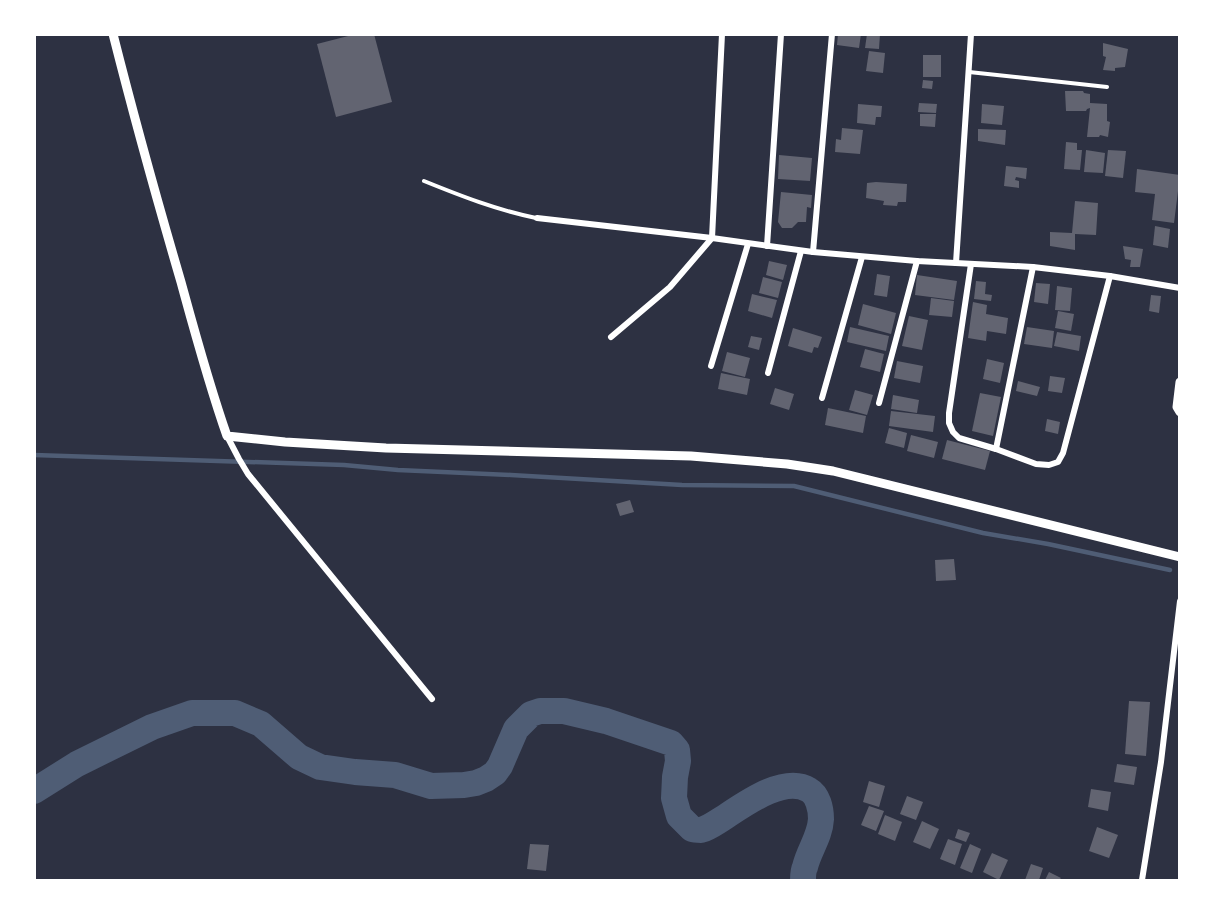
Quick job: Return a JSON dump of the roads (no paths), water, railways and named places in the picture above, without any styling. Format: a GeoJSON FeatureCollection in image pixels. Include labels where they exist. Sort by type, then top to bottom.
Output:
{"type":"FeatureCollection","features":[{"type":"Feature","properties":{"kind":"street"},"geometry":{"type":"LineString","coordinates":[[112,34],[193,326],[227,436],[238,459],[432,699]]}},
{"type":"Feature","properties":{"kind":"street"},"geometry":{"type":"LineString","coordinates":[[612,337],[670,286],[712,238],[722,34]]}},
{"type":"Feature","properties":{"kind":"street"},"geometry":{"type":"LineString","coordinates":[[766,246],[781,34]]}},
{"type":"Feature","properties":{"kind":"street"},"geometry":{"type":"LineString","coordinates":[[813,252],[832,34]]}},
{"type":"Feature","properties":{"kind":"street"},"geometry":{"type":"LineString","coordinates":[[956,263],[971,34]]}},
{"type":"Feature","properties":{"kind":"street"},"geometry":{"type":"LineString","coordinates":[[537,218],[712,238],[801,251],[917,261],[1033,267],[1110,276],[1179,288]]}},
{"type":"Feature","properties":{"kind":"street"},"geometry":{"type":"LineString","coordinates":[[711,366],[748,244]]}},
{"type":"Feature","properties":{"kind":"street"},"geometry":{"type":"LineString","coordinates":[[768,373],[801,251]]}},
{"type":"Feature","properties":{"kind":"street"},"geometry":{"type":"LineString","coordinates":[[822,398],[862,257]]}},
{"type":"Feature","properties":{"kind":"street"},"geometry":{"type":"LineString","coordinates":[[879,404],[917,261]]}},
{"type":"Feature","properties":{"kind":"street"},"geometry":{"type":"LineString","coordinates":[[971,264],[948,413],[949,423],[959,438],[1036,464],[1049,465],[1058,462],[1064,453],[1110,276]]}},
{"type":"Feature","properties":{"kind":"street"},"geometry":{"type":"LineString","coordinates":[[996,449],[1033,267]]}},
{"type":"Feature","properties":{"kind":"street"},"geometry":{"type":"LineString","coordinates":[[1179,382],[1177,408],[1179,412]]}},
{"type":"Feature","properties":{"kind":"street"},"geometry":{"type":"LineString","coordinates":[[227,436],[344,446],[691,456],[787,464],[833,471],[1179,557]]}},
{"type":"Feature","properties":{"kind":"street"},"geometry":{"type":"LineString","coordinates":[[1142,880],[1161,762],[1179,601]]}},
{"type":"Feature","properties":{"kind":"lane"},"geometry":{"type":"LineString","coordinates":[[968,72],[1107,87]]}},
{"type":"Feature","properties":{"kind":"lane"},"geometry":{"type":"LineString","coordinates":[[424,181],[474,201],[514,214],[537,218]]}},
{"type":"Feature","properties":{"kind":"waterway"},"geometry":{"type":"LineString","coordinates":[[34,455],[344,465],[398,470],[682,485],[794,486],[983,533],[1048,544],[1170,570]]}},
{"type":"Feature","properties":{"kind":"waterway"},"geometry":{"type":"LineString","coordinates":[[34,791],[77,764],[152,727],[192,713],[235,713],[261,724],[299,757],[320,767],[395,775],[431,786],[464,785],[476,783],[495,773],[516,729],[531,714],[540,711],[564,711],[606,721],[671,743],[677,750],[678,761],[674,798],[679,816],[692,829],[707,828],[754,798],[777,788],[799,786],[809,790],[815,795],[821,819],[819,832],[804,870],[803,880]]}}]}
